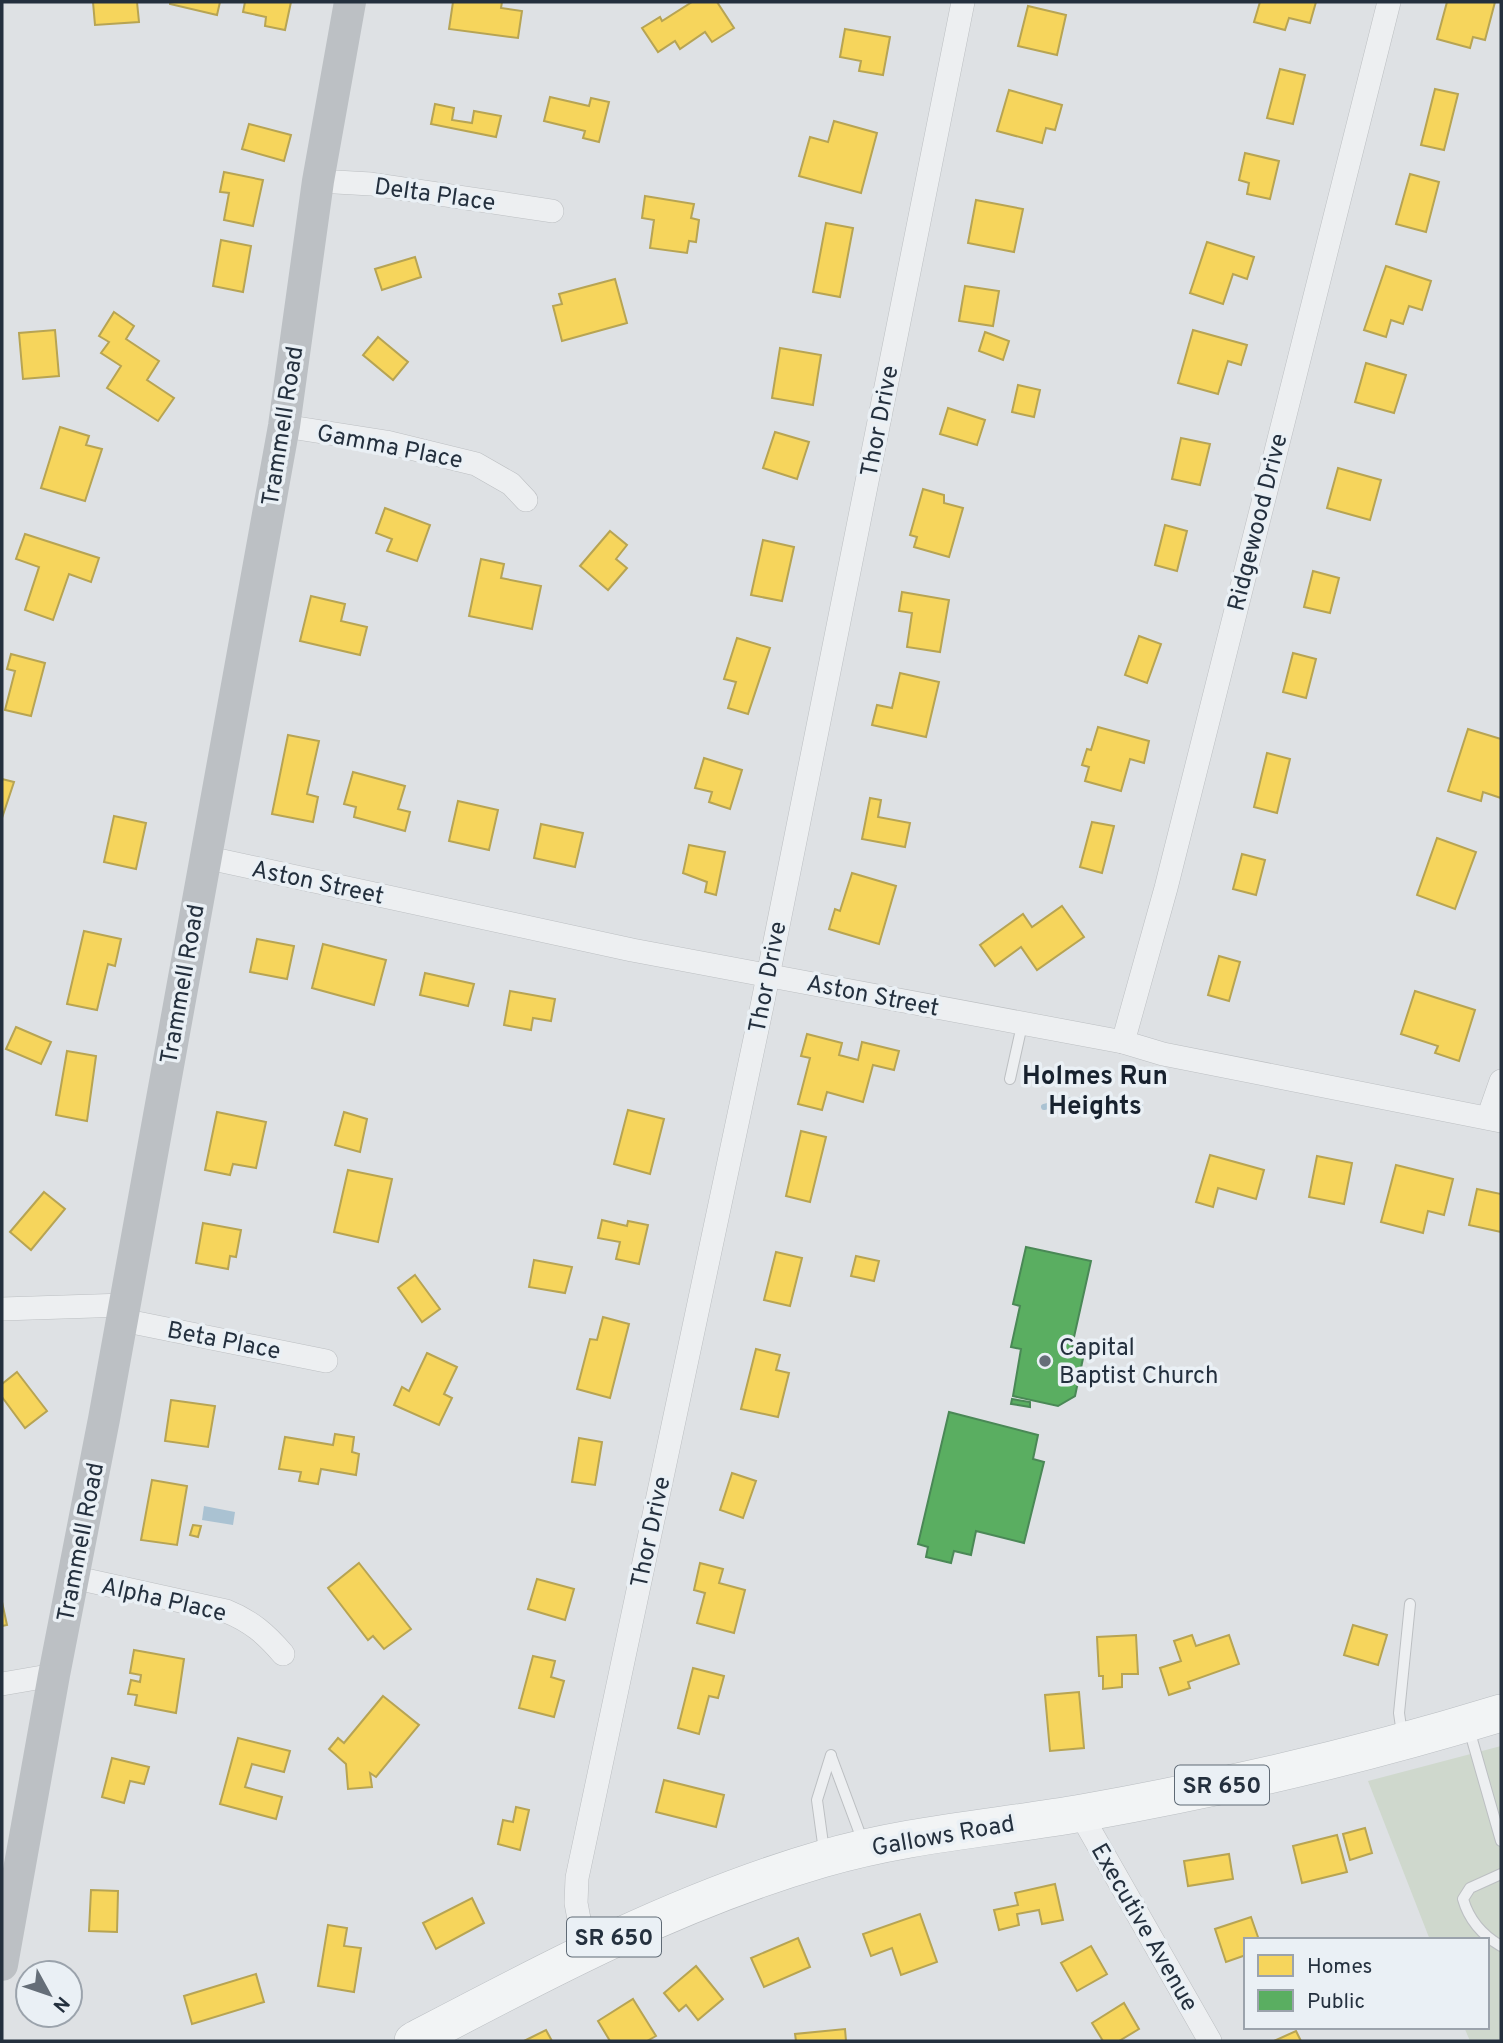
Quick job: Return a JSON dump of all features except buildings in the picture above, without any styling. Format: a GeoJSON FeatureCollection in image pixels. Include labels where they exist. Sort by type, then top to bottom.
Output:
{"type":"FeatureCollection","features":[{"type":"Feature","properties":{"kind":"main road","name":"Gallows Road"},"geometry":{"type":"LineString","coordinates":[[436,2036],[584,1951],[662,1915],[748,1882],[825,1858],[865,1848],[1080,1813],[1224,1785],[1485,1718]]}},
{"type":"Feature","properties":{"kind":"street","name":"Trammell Road"},"geometry":{"type":"LineString","coordinates":[[2,1965],[284,426],[318,181],[350,2]]}},
{"type":"Feature","properties":{"kind":"street","name":"Thor Drive"},"geometry":{"type":"LineString","coordinates":[[584,1951],[576,1903],[577,1878],[767,976],[963,2]]}},
{"type":"Feature","properties":{"kind":"street","name":"Ridgewood Drive"},"geometry":{"type":"LineString","coordinates":[[1123,1042],[1166,888],[1389,2]]}},
{"type":"Feature","properties":{"kind":"street","name":"Delta Place"},"geometry":{"type":"LineString","coordinates":[[318,181],[371,184],[552,211]]}},
{"type":"Feature","properties":{"kind":"street","name":"Gamma Place"},"geometry":{"type":"LineString","coordinates":[[284,426],[386,442],[476,464],[511,484],[526,500]]}},
{"type":"Feature","properties":{"kind":"street","name":"Aston Street"},"geometry":{"type":"LineString","coordinates":[[204,857],[632,950],[1123,1042],[1163,1054],[1495,1120]]}},
{"type":"Feature","properties":{"kind":"street"},"geometry":{"type":"LineString","coordinates":[[1495,1120],[1501,1081]]}},
{"type":"Feature","properties":{"kind":"street","name":"Beta Place"},"geometry":{"type":"LineString","coordinates":[[2,1309],[123,1312],[326,1361]]}},
{"type":"Feature","properties":{"kind":"street","name":"Alpha Place"},"geometry":{"type":"LineString","coordinates":[[72,1577],[226,1611],[246,1619],[263,1631],[283,1654]]}},
{"type":"Feature","properties":{"kind":"street"},"geometry":{"type":"LineString","coordinates":[[2,1684],[54,1675]]}},
{"type":"Feature","properties":{"kind":"street","name":"Executive Avenue"},"geometry":{"type":"LineString","coordinates":[[1080,1813],[1210,2041]]}},
{"type":"Feature","properties":{"kind":"lane"},"geometry":{"type":"LineString","coordinates":[[1010,1080],[1022,1025]]}},
{"type":"Feature","properties":{"kind":"lane"},"geometry":{"type":"LineString","coordinates":[[1403,1741],[1399,1713],[1410,1604]]}},
{"type":"Feature","properties":{"kind":"lane"},"geometry":{"type":"LineString","coordinates":[[1485,1718],[1501,1841]]}},
{"type":"Feature","properties":{"kind":"lane"},"geometry":{"type":"LineString","coordinates":[[825,1858],[817,1800],[831,1755],[865,1848]]}},
{"type":"Feature","properties":{"kind":"lane"},"geometry":{"type":"LineString","coordinates":[[1501,1874],[1470,1888],[1463,1899],[1467,1912],[1480,1932],[1501,1946]]}},
{"type":"Feature","properties":{"kind":"shaded area"},"geometry":{"type":"Polygon","coordinates":[[[1501,1746],[1501,2041],[1470,2041],[1465,2029],[1489,2029],[1489,1938],[1429,1938],[1368,1781],[1501,1746]]]}},
{"type":"Feature","properties":{"kind":"water"},"geometry":{"type":"Polygon","coordinates":[[[204,1506],[235,1512],[233,1525],[202,1520],[204,1506]]]}},
{"type":"Feature","properties":{"kind":"waterway"},"geometry":{"type":"LineString","coordinates":[[1044,1107],[1072,1100],[1140,1105]]}},
{"type":"Feature","properties":{"kind":"place","name":"Capital Baptist Church"},"geometry":{"type":"Point","coordinates":[1045,1361]}},
{"type":"Feature","properties":{"kind":"district","name":"Holmes Run Heights"},"geometry":{"type":"Point","coordinates":[1095,1090]}}]}
